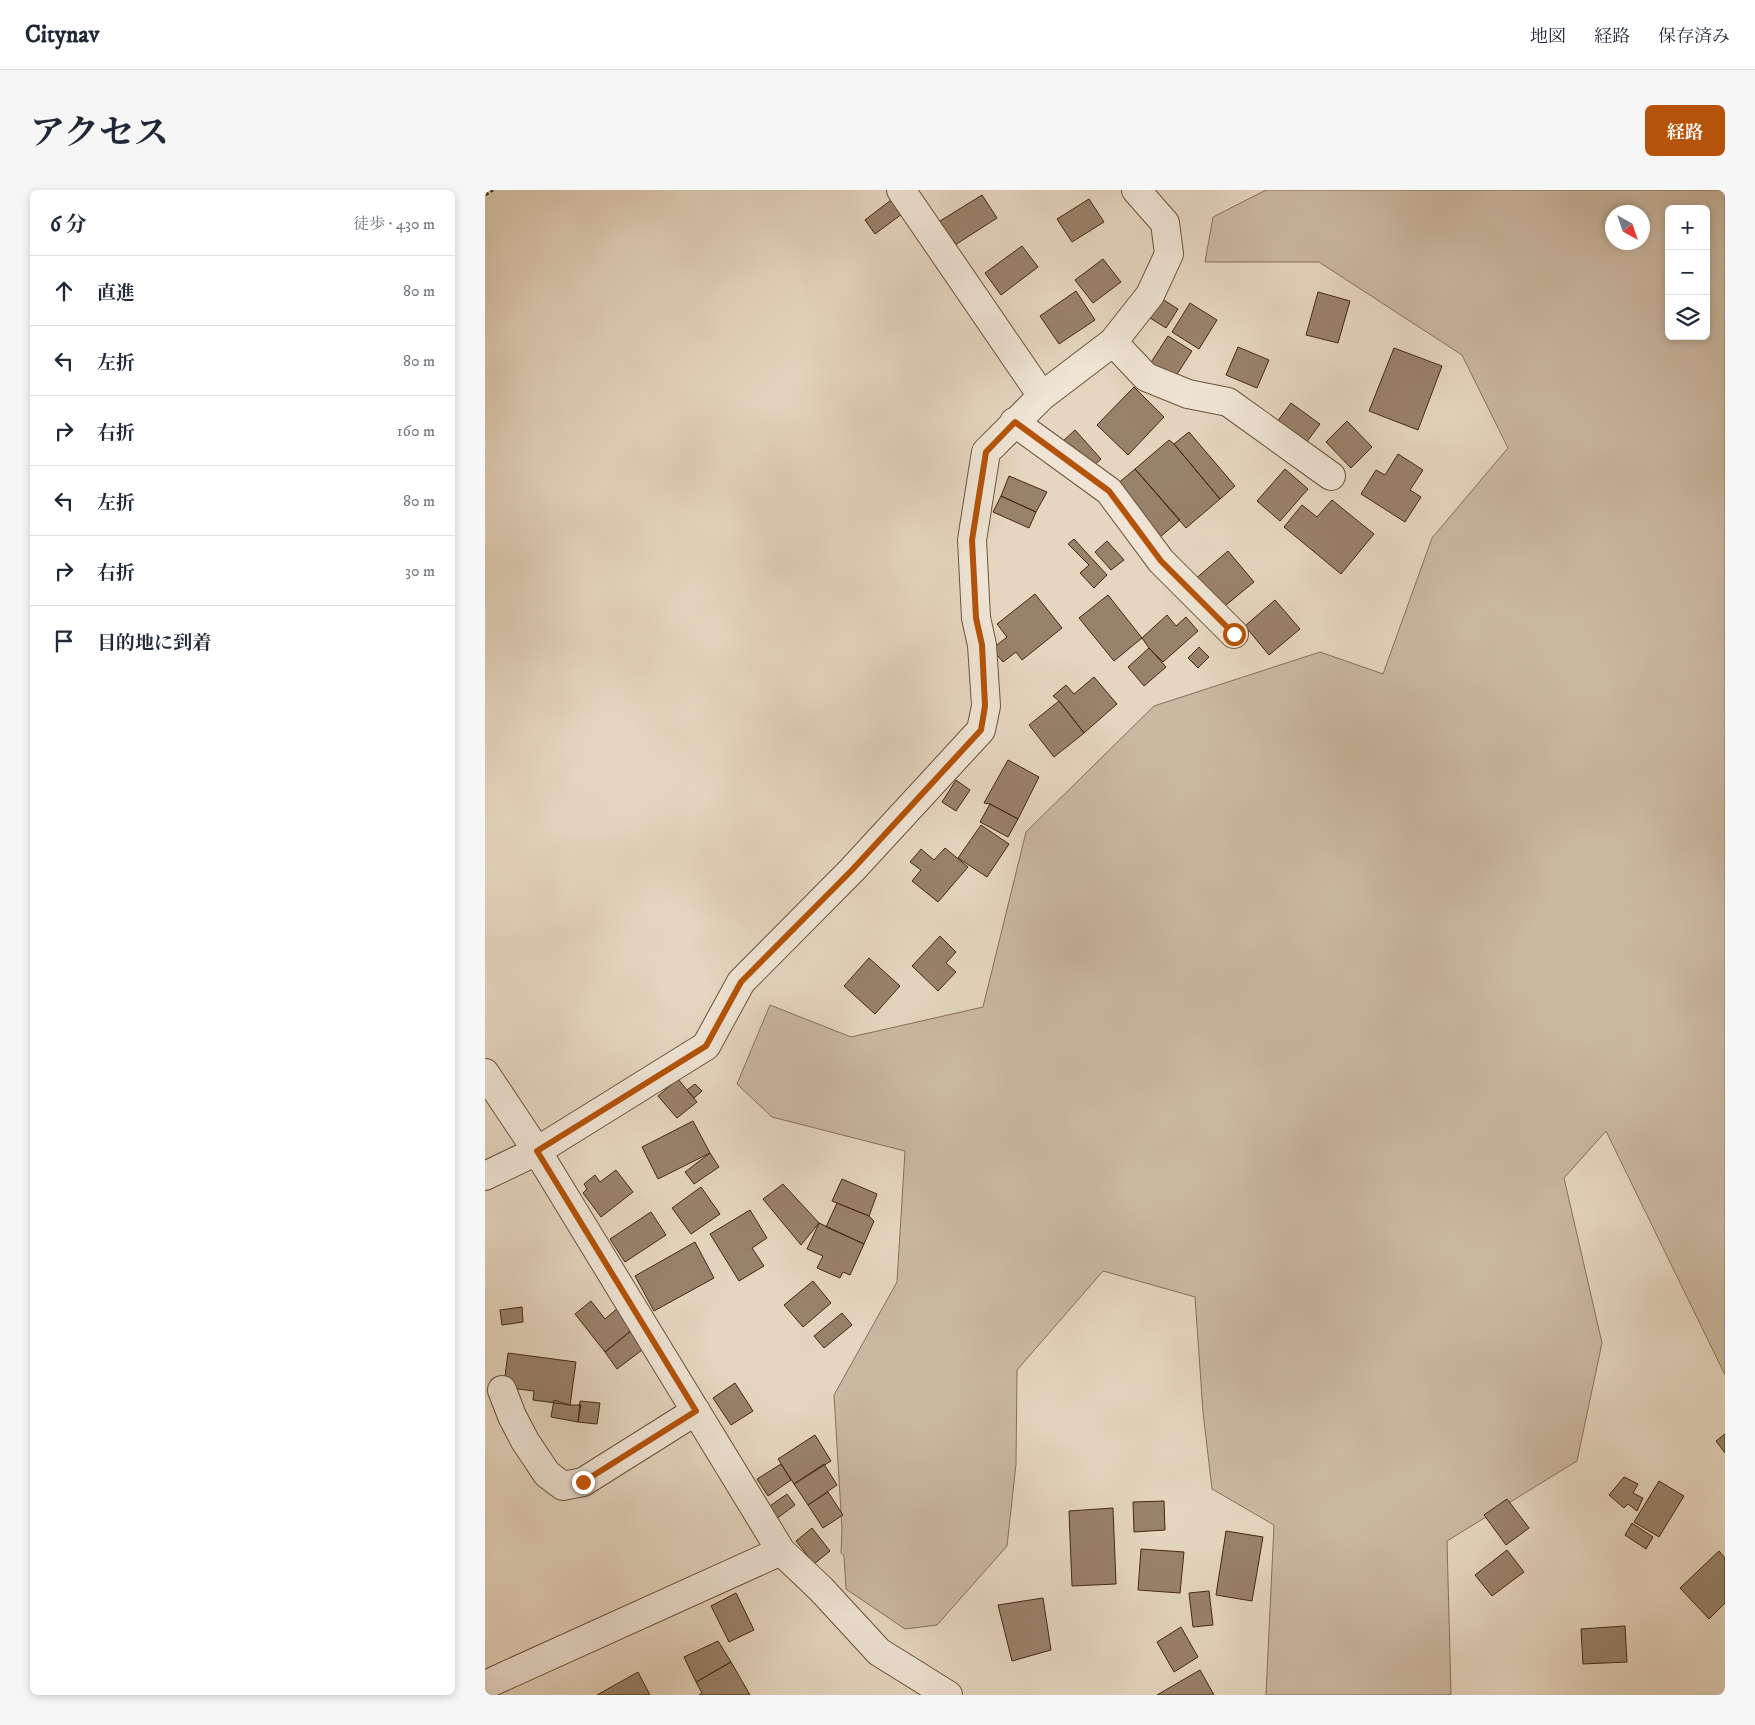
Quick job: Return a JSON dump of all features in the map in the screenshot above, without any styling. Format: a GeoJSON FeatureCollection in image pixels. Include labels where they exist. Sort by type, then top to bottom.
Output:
{"type":"FeatureCollection","features":[{"type":"Feature","properties":{"kind":"street"},"geometry":{"type":"LineString","coordinates":[[901,190],[1042,396]]}},
{"type":"Feature","properties":{"kind":"street"},"geometry":{"type":"LineString","coordinates":[[485,1176],[537,1151],[706,1046],[741,982],[852,870],[981,730],[985,706],[982,645],[976,618],[972,540],[986,452],[1042,396],[1113,342],[1150,295],[1169,254],[1165,224],[1136,190]]}},
{"type":"Feature","properties":{"kind":"street"},"geometry":{"type":"LineString","coordinates":[[1113,342],[1146,377],[1188,394],[1228,402],[1331,476]]}},
{"type":"Feature","properties":{"kind":"street"},"geometry":{"type":"LineString","coordinates":[[1015,422],[1109,491],[1161,561],[1234,634]]}},
{"type":"Feature","properties":{"kind":"street"},"geometry":{"type":"LineString","coordinates":[[485,1073],[537,1151],[781,1551],[821,1589],[879,1652],[948,1695]]}},
{"type":"Feature","properties":{"kind":"street"},"geometry":{"type":"LineString","coordinates":[[503,1390],[512,1416],[525,1442],[547,1474],[563,1486],[583,1482],[696,1411]]}},
{"type":"Feature","properties":{"kind":"street"},"geometry":{"type":"LineString","coordinates":[[485,1685],[781,1551]]}},
{"type":"Feature","properties":{"kind":"path"},"geometry":{"type":"LineString","coordinates":[[485,195],[493,190]]}},
{"type":"Feature","properties":{"kind":"shaded area"},"geometry":{"type":"Polygon","coordinates":[[[1266,190],[1725,190],[1725,1375],[1606,1131],[1564,1178],[1602,1343],[1577,1461],[1447,1541],[1451,1694],[1447,1695],[1266,1695],[1274,1525],[1212,1489],[1203,1412],[1195,1297],[1103,1271],[1017,1370],[1016,1464],[1007,1546],[937,1625],[905,1629],[846,1589],[844,1556],[841,1553],[842,1529],[834,1395],[897,1282],[905,1151],[772,1117],[737,1084],[770,1005],[851,1037],[983,1007],[1026,832],[1154,706],[1320,652],[1383,674],[1432,538],[1508,448],[1462,355],[1319,262],[1205,262],[1213,217],[1266,190]]]}},
{"type":"Feature","properties":{"kind":"building"},"geometry":{"type":"Polygon","coordinates":[[[982,195],[997,218],[955,245],[940,221],[982,195]]]}},
{"type":"Feature","properties":{"kind":"building"},"geometry":{"type":"Polygon","coordinates":[[[1089,199],[1104,222],[1072,242],[1057,219],[1089,199]]]}},
{"type":"Feature","properties":{"kind":"building"},"geometry":{"type":"Polygon","coordinates":[[[891,200],[902,214],[875,234],[865,220],[891,200]]]}},
{"type":"Feature","properties":{"kind":"building"},"geometry":{"type":"Polygon","coordinates":[[[1022,246],[1038,267],[1001,295],[985,273],[1022,246]]]}},
{"type":"Feature","properties":{"kind":"building"},"geometry":{"type":"Polygon","coordinates":[[[1103,259],[1121,282],[1093,303],[1075,280],[1103,259]]]}},
{"type":"Feature","properties":{"kind":"building"},"geometry":{"type":"Polygon","coordinates":[[[1076,291],[1095,320],[1059,344],[1040,316],[1076,291]]]}},
{"type":"Feature","properties":{"kind":"building"},"geometry":{"type":"Polygon","coordinates":[[[1318,292],[1350,301],[1338,343],[1306,335],[1318,292]]]}},
{"type":"Feature","properties":{"kind":"building"},"geometry":{"type":"Polygon","coordinates":[[[1159,297],[1178,309],[1166,328],[1147,316],[1159,297]]]}},
{"type":"Feature","properties":{"kind":"building"},"geometry":{"type":"Polygon","coordinates":[[[1190,303],[1217,320],[1199,349],[1172,332],[1190,303]]]}},
{"type":"Feature","properties":{"kind":"building"},"geometry":{"type":"Polygon","coordinates":[[[1168,336],[1192,351],[1172,382],[1148,367],[1168,336]]]}},
{"type":"Feature","properties":{"kind":"building"},"geometry":{"type":"Polygon","coordinates":[[[1238,347],[1269,360],[1257,388],[1226,375],[1238,347]]]}},
{"type":"Feature","properties":{"kind":"building"},"geometry":{"type":"Polygon","coordinates":[[[1394,348],[1442,366],[1418,430],[1369,411],[1394,348]]]}},
{"type":"Feature","properties":{"kind":"building"},"geometry":{"type":"Polygon","coordinates":[[[1134,387],[1164,417],[1128,455],[1097,425],[1134,387]]]}},
{"type":"Feature","properties":{"kind":"building"},"geometry":{"type":"Polygon","coordinates":[[[1291,403],[1320,424],[1303,447],[1274,426],[1291,403]]]}},
{"type":"Feature","properties":{"kind":"building"},"geometry":{"type":"Polygon","coordinates":[[[1347,421],[1372,447],[1351,468],[1326,442],[1347,421]]]}},
{"type":"Feature","properties":{"kind":"building"},"geometry":{"type":"Polygon","coordinates":[[[1075,430],[1101,459],[1089,470],[1062,442],[1075,430]]]}},
{"type":"Feature","properties":{"kind":"building"},"geometry":{"type":"Polygon","coordinates":[[[1189,432],[1235,486],[1220,499],[1174,444],[1189,432]]]}},
{"type":"Feature","properties":{"kind":"building"},"geometry":{"type":"Polygon","coordinates":[[[1169,440],[1220,499],[1186,528],[1135,469],[1169,440]]]}},
{"type":"Feature","properties":{"kind":"building"},"geometry":{"type":"Polygon","coordinates":[[[1398,454],[1423,470],[1410,490],[1421,497],[1405,522],[1361,494],[1376,470],[1385,475],[1398,454]]]}},
{"type":"Feature","properties":{"kind":"building"},"geometry":{"type":"Polygon","coordinates":[[[1135,469],[1180,520],[1153,543],[1109,491],[1135,469]]]}},
{"type":"Feature","properties":{"kind":"building"},"geometry":{"type":"Polygon","coordinates":[[[1285,469],[1308,489],[1280,521],[1257,501],[1285,469]]]}},
{"type":"Feature","properties":{"kind":"building"},"geometry":{"type":"Polygon","coordinates":[[[1009,476],[1047,492],[1036,512],[1001,496],[1009,476]]]}},
{"type":"Feature","properties":{"kind":"building"},"geometry":{"type":"Polygon","coordinates":[[[1001,496],[1036,512],[1029,528],[993,512],[1001,496]]]}},
{"type":"Feature","properties":{"kind":"building"},"geometry":{"type":"Polygon","coordinates":[[[1332,500],[1374,534],[1341,574],[1284,527],[1302,505],[1317,517],[1332,500]]]}},
{"type":"Feature","properties":{"kind":"building"},"geometry":{"type":"Polygon","coordinates":[[[1074,539],[1107,575],[1094,588],[1080,573],[1089,565],[1068,544],[1074,539]]]}},
{"type":"Feature","properties":{"kind":"building"},"geometry":{"type":"Polygon","coordinates":[[[1107,541],[1124,560],[1111,570],[1095,552],[1107,541]]]}},
{"type":"Feature","properties":{"kind":"building"},"geometry":{"type":"Polygon","coordinates":[[[1228,551],[1254,582],[1220,610],[1194,580],[1228,551]]]}},
{"type":"Feature","properties":{"kind":"building"},"geometry":{"type":"Polygon","coordinates":[[[1035,594],[1062,628],[1022,660],[1016,652],[1003,662],[992,649],[1007,637],[997,624],[1035,594]]]}},
{"type":"Feature","properties":{"kind":"building"},"geometry":{"type":"Polygon","coordinates":[[[1108,595],[1142,638],[1114,661],[1079,618],[1108,595]]]}},
{"type":"Feature","properties":{"kind":"building"},"geometry":{"type":"Polygon","coordinates":[[[1275,600],[1300,629],[1269,655],[1245,626],[1275,600]]]}},
{"type":"Feature","properties":{"kind":"building"},"geometry":{"type":"Polygon","coordinates":[[[1167,615],[1176,626],[1186,617],[1198,631],[1163,662],[1142,638],[1167,615]]]}},
{"type":"Feature","properties":{"kind":"building"},"geometry":{"type":"Polygon","coordinates":[[[1199,647],[1209,657],[1198,668],[1188,658],[1199,647]]]}},
{"type":"Feature","properties":{"kind":"building"},"geometry":{"type":"Polygon","coordinates":[[[1149,648],[1166,667],[1144,686],[1128,667],[1149,648]]]}},
{"type":"Feature","properties":{"kind":"building"},"geometry":{"type":"Polygon","coordinates":[[[1094,677],[1117,704],[1084,733],[1053,696],[1066,685],[1074,694],[1094,677]]]}},
{"type":"Feature","properties":{"kind":"building"},"geometry":{"type":"Polygon","coordinates":[[[1059,701],[1084,733],[1054,757],[1029,725],[1059,701]]]}},
{"type":"Feature","properties":{"kind":"building"},"geometry":{"type":"Polygon","coordinates":[[[1008,760],[1039,777],[1018,819],[990,804],[984,803],[1008,760]]]}},
{"type":"Feature","properties":{"kind":"building"},"geometry":{"type":"Polygon","coordinates":[[[956,780],[970,790],[956,811],[942,802],[956,780]]]}},
{"type":"Feature","properties":{"kind":"building"},"geometry":{"type":"Polygon","coordinates":[[[990,804],[1018,819],[1008,837],[980,822],[990,804]]]}},
{"type":"Feature","properties":{"kind":"building"},"geometry":{"type":"Polygon","coordinates":[[[981,825],[1009,844],[987,877],[958,858],[981,825]]]}},
{"type":"Feature","properties":{"kind":"building"},"geometry":{"type":"Polygon","coordinates":[[[945,848],[968,867],[938,902],[912,881],[921,870],[910,862],[921,849],[934,860],[945,848]]]}},
{"type":"Feature","properties":{"kind":"building"},"geometry":{"type":"Polygon","coordinates":[[[940,936],[956,952],[946,963],[956,972],[938,991],[912,966],[940,936]]]}},
{"type":"Feature","properties":{"kind":"building"},"geometry":{"type":"Polygon","coordinates":[[[869,958],[900,986],[875,1014],[844,986],[869,958]]]}},
{"type":"Feature","properties":{"kind":"building"},"geometry":{"type":"Polygon","coordinates":[[[678,1079],[697,1102],[677,1118],[658,1096],[678,1079]]]}},
{"type":"Feature","properties":{"kind":"building"},"geometry":{"type":"Polygon","coordinates":[[[695,1084],[702,1091],[694,1098],[687,1090],[695,1084]]]}},
{"type":"Feature","properties":{"kind":"building"},"geometry":{"type":"Polygon","coordinates":[[[693,1121],[710,1153],[658,1179],[642,1147],[693,1121]]]}},
{"type":"Feature","properties":{"kind":"building"},"geometry":{"type":"Polygon","coordinates":[[[710,1153],[719,1167],[694,1184],[685,1172],[710,1153]]]}},
{"type":"Feature","properties":{"kind":"building"},"geometry":{"type":"Polygon","coordinates":[[[616,1170],[633,1192],[601,1217],[583,1193],[587,1189],[584,1184],[595,1175],[600,1182],[616,1170]]]}},
{"type":"Feature","properties":{"kind":"building"},"geometry":{"type":"Polygon","coordinates":[[[842,1179],[877,1194],[869,1216],[832,1201],[842,1179]]]}},
{"type":"Feature","properties":{"kind":"building"},"geometry":{"type":"Polygon","coordinates":[[[783,1184],[819,1223],[801,1245],[763,1199],[783,1184]]]}},
{"type":"Feature","properties":{"kind":"building"},"geometry":{"type":"Polygon","coordinates":[[[701,1187],[720,1214],[691,1234],[672,1208],[701,1187]]]}},
{"type":"Feature","properties":{"kind":"building"},"geometry":{"type":"Polygon","coordinates":[[[837,1203],[869,1216],[874,1221],[864,1244],[826,1227],[837,1203]]]}},
{"type":"Feature","properties":{"kind":"building"},"geometry":{"type":"Polygon","coordinates":[[[750,1210],[767,1238],[752,1248],[764,1266],[739,1281],[710,1234],[750,1210]]]}},
{"type":"Feature","properties":{"kind":"building"},"geometry":{"type":"Polygon","coordinates":[[[651,1212],[666,1235],[625,1262],[610,1239],[651,1212]]]}},
{"type":"Feature","properties":{"kind":"building"},"geometry":{"type":"Polygon","coordinates":[[[819,1223],[864,1244],[850,1275],[843,1272],[840,1278],[817,1268],[823,1256],[807,1249],[819,1223]]]}},
{"type":"Feature","properties":{"kind":"building"},"geometry":{"type":"Polygon","coordinates":[[[695,1242],[714,1278],[654,1311],[635,1276],[695,1242]]]}},
{"type":"Feature","properties":{"kind":"building"},"geometry":{"type":"Polygon","coordinates":[[[813,1281],[831,1303],[803,1327],[784,1305],[813,1281]]]}},
{"type":"Feature","properties":{"kind":"building"},"geometry":{"type":"Polygon","coordinates":[[[591,1301],[605,1319],[619,1307],[632,1330],[605,1352],[575,1314],[591,1301]]]}},
{"type":"Feature","properties":{"kind":"building"},"geometry":{"type":"Polygon","coordinates":[[[522,1307],[523,1322],[502,1325],[500,1310],[522,1307]]]}},
{"type":"Feature","properties":{"kind":"building"},"geometry":{"type":"Polygon","coordinates":[[[842,1313],[852,1325],[824,1348],[814,1336],[842,1313]]]}},
{"type":"Feature","properties":{"kind":"building"},"geometry":{"type":"Polygon","coordinates":[[[632,1330],[646,1347],[617,1369],[605,1352],[632,1330]]]}},
{"type":"Feature","properties":{"kind":"building"},"geometry":{"type":"Polygon","coordinates":[[[508,1353],[576,1362],[570,1405],[533,1400],[534,1391],[510,1388],[504,1384],[508,1353]]]}},
{"type":"Feature","properties":{"kind":"building"},"geometry":{"type":"Polygon","coordinates":[[[735,1383],[753,1411],[731,1425],[713,1398],[735,1383]]]}},
{"type":"Feature","properties":{"kind":"building"},"geometry":{"type":"Polygon","coordinates":[[[554,1400],[570,1405],[581,1405],[578,1422],[551,1417],[554,1400]]]}},
{"type":"Feature","properties":{"kind":"building"},"geometry":{"type":"Polygon","coordinates":[[[580,1401],[600,1403],[597,1424],[578,1422],[580,1401]]]}},
{"type":"Feature","properties":{"kind":"building"},"geometry":{"type":"Polygon","coordinates":[[[1725,1434],[1725,1453],[1716,1441],[1725,1434]]]}},
{"type":"Feature","properties":{"kind":"building"},"geometry":{"type":"Polygon","coordinates":[[[815,1435],[831,1461],[794,1484],[778,1459],[815,1435]]]}},
{"type":"Feature","properties":{"kind":"building"},"geometry":{"type":"Polygon","coordinates":[[[781,1464],[791,1480],[768,1496],[757,1479],[781,1464]]]}},
{"type":"Feature","properties":{"kind":"building"},"geometry":{"type":"Polygon","coordinates":[[[824,1464],[837,1485],[808,1505],[794,1484],[824,1464]]]}},
{"type":"Feature","properties":{"kind":"building"},"geometry":{"type":"Polygon","coordinates":[[[1624,1477],[1638,1484],[1633,1493],[1643,1498],[1637,1511],[1628,1504],[1624,1508],[1609,1495],[1624,1477]]]}},
{"type":"Feature","properties":{"kind":"building"},"geometry":{"type":"Polygon","coordinates":[[[1659,1481],[1684,1496],[1659,1537],[1634,1522],[1659,1481]]]}},
{"type":"Feature","properties":{"kind":"building"},"geometry":{"type":"Polygon","coordinates":[[[828,1492],[843,1515],[823,1528],[808,1505],[828,1492]]]}},
{"type":"Feature","properties":{"kind":"building"},"geometry":{"type":"Polygon","coordinates":[[[787,1494],[795,1505],[775,1520],[767,1508],[787,1494]]]}},
{"type":"Feature","properties":{"kind":"building"},"geometry":{"type":"Polygon","coordinates":[[[1507,1499],[1529,1528],[1506,1545],[1484,1515],[1507,1499]]]}},
{"type":"Feature","properties":{"kind":"building"},"geometry":{"type":"Polygon","coordinates":[[[1164,1501],[1165,1530],[1134,1532],[1133,1502],[1164,1501]]]}},
{"type":"Feature","properties":{"kind":"building"},"geometry":{"type":"Polygon","coordinates":[[[1113,1508],[1116,1584],[1072,1586],[1069,1511],[1113,1508]]]}},
{"type":"Feature","properties":{"kind":"building"},"geometry":{"type":"Polygon","coordinates":[[[1632,1523],[1653,1537],[1646,1549],[1625,1535],[1632,1523]]]}},
{"type":"Feature","properties":{"kind":"building"},"geometry":{"type":"Polygon","coordinates":[[[812,1528],[830,1551],[814,1564],[796,1541],[812,1528]]]}},
{"type":"Feature","properties":{"kind":"building"},"geometry":{"type":"Polygon","coordinates":[[[1226,1531],[1263,1537],[1252,1601],[1216,1595],[1226,1531]]]}},
{"type":"Feature","properties":{"kind":"building"},"geometry":{"type":"Polygon","coordinates":[[[1141,1549],[1184,1552],[1180,1593],[1138,1590],[1141,1549]]]}},
{"type":"Feature","properties":{"kind":"building"},"geometry":{"type":"Polygon","coordinates":[[[1507,1550],[1524,1572],[1492,1596],[1475,1575],[1507,1550]]]}},
{"type":"Feature","properties":{"kind":"building"},"geometry":{"type":"Polygon","coordinates":[[[1719,1551],[1725,1558],[1725,1603],[1709,1619],[1680,1588],[1719,1551]]]}},
{"type":"Feature","properties":{"kind":"building"},"geometry":{"type":"Polygon","coordinates":[[[1209,1591],[1213,1625],[1193,1627],[1189,1593],[1209,1591]]]}},
{"type":"Feature","properties":{"kind":"building"},"geometry":{"type":"Polygon","coordinates":[[[736,1593],[754,1630],[729,1642],[711,1606],[736,1593]]]}},
{"type":"Feature","properties":{"kind":"building"},"geometry":{"type":"Polygon","coordinates":[[[1043,1598],[1051,1650],[1012,1661],[998,1605],[1043,1598]]]}},
{"type":"Feature","properties":{"kind":"building"},"geometry":{"type":"Polygon","coordinates":[[[1625,1626],[1627,1662],[1583,1664],[1581,1629],[1625,1626]]]}},
{"type":"Feature","properties":{"kind":"building"},"geometry":{"type":"Polygon","coordinates":[[[1181,1627],[1198,1657],[1174,1672],[1157,1642],[1181,1627]]]}},
{"type":"Feature","properties":{"kind":"building"},"geometry":{"type":"Polygon","coordinates":[[[718,1641],[731,1662],[696,1682],[684,1657],[718,1641]]]}},
{"type":"Feature","properties":{"kind":"building"},"geometry":{"type":"Polygon","coordinates":[[[731,1662],[750,1695],[699,1695],[702,1693],[696,1682],[731,1662]]]}},
{"type":"Feature","properties":{"kind":"building"},"geometry":{"type":"Polygon","coordinates":[[[1200,1670],[1214,1695],[1157,1695],[1200,1670]]]}},
{"type":"Feature","properties":{"kind":"building"},"geometry":{"type":"Polygon","coordinates":[[[638,1672],[650,1695],[597,1695],[638,1672]]]}},
{"type":"Feature","properties":{"kind":"route"},"geometry":{"type":"LineString","coordinates":[[583,1482],[696,1411],[537,1151],[706,1046],[741,982],[852,870],[981,730],[985,706],[982,645],[976,618],[972,540],[986,452],[1015,422],[1109,491],[1161,561],[1234,634]]}}]}
